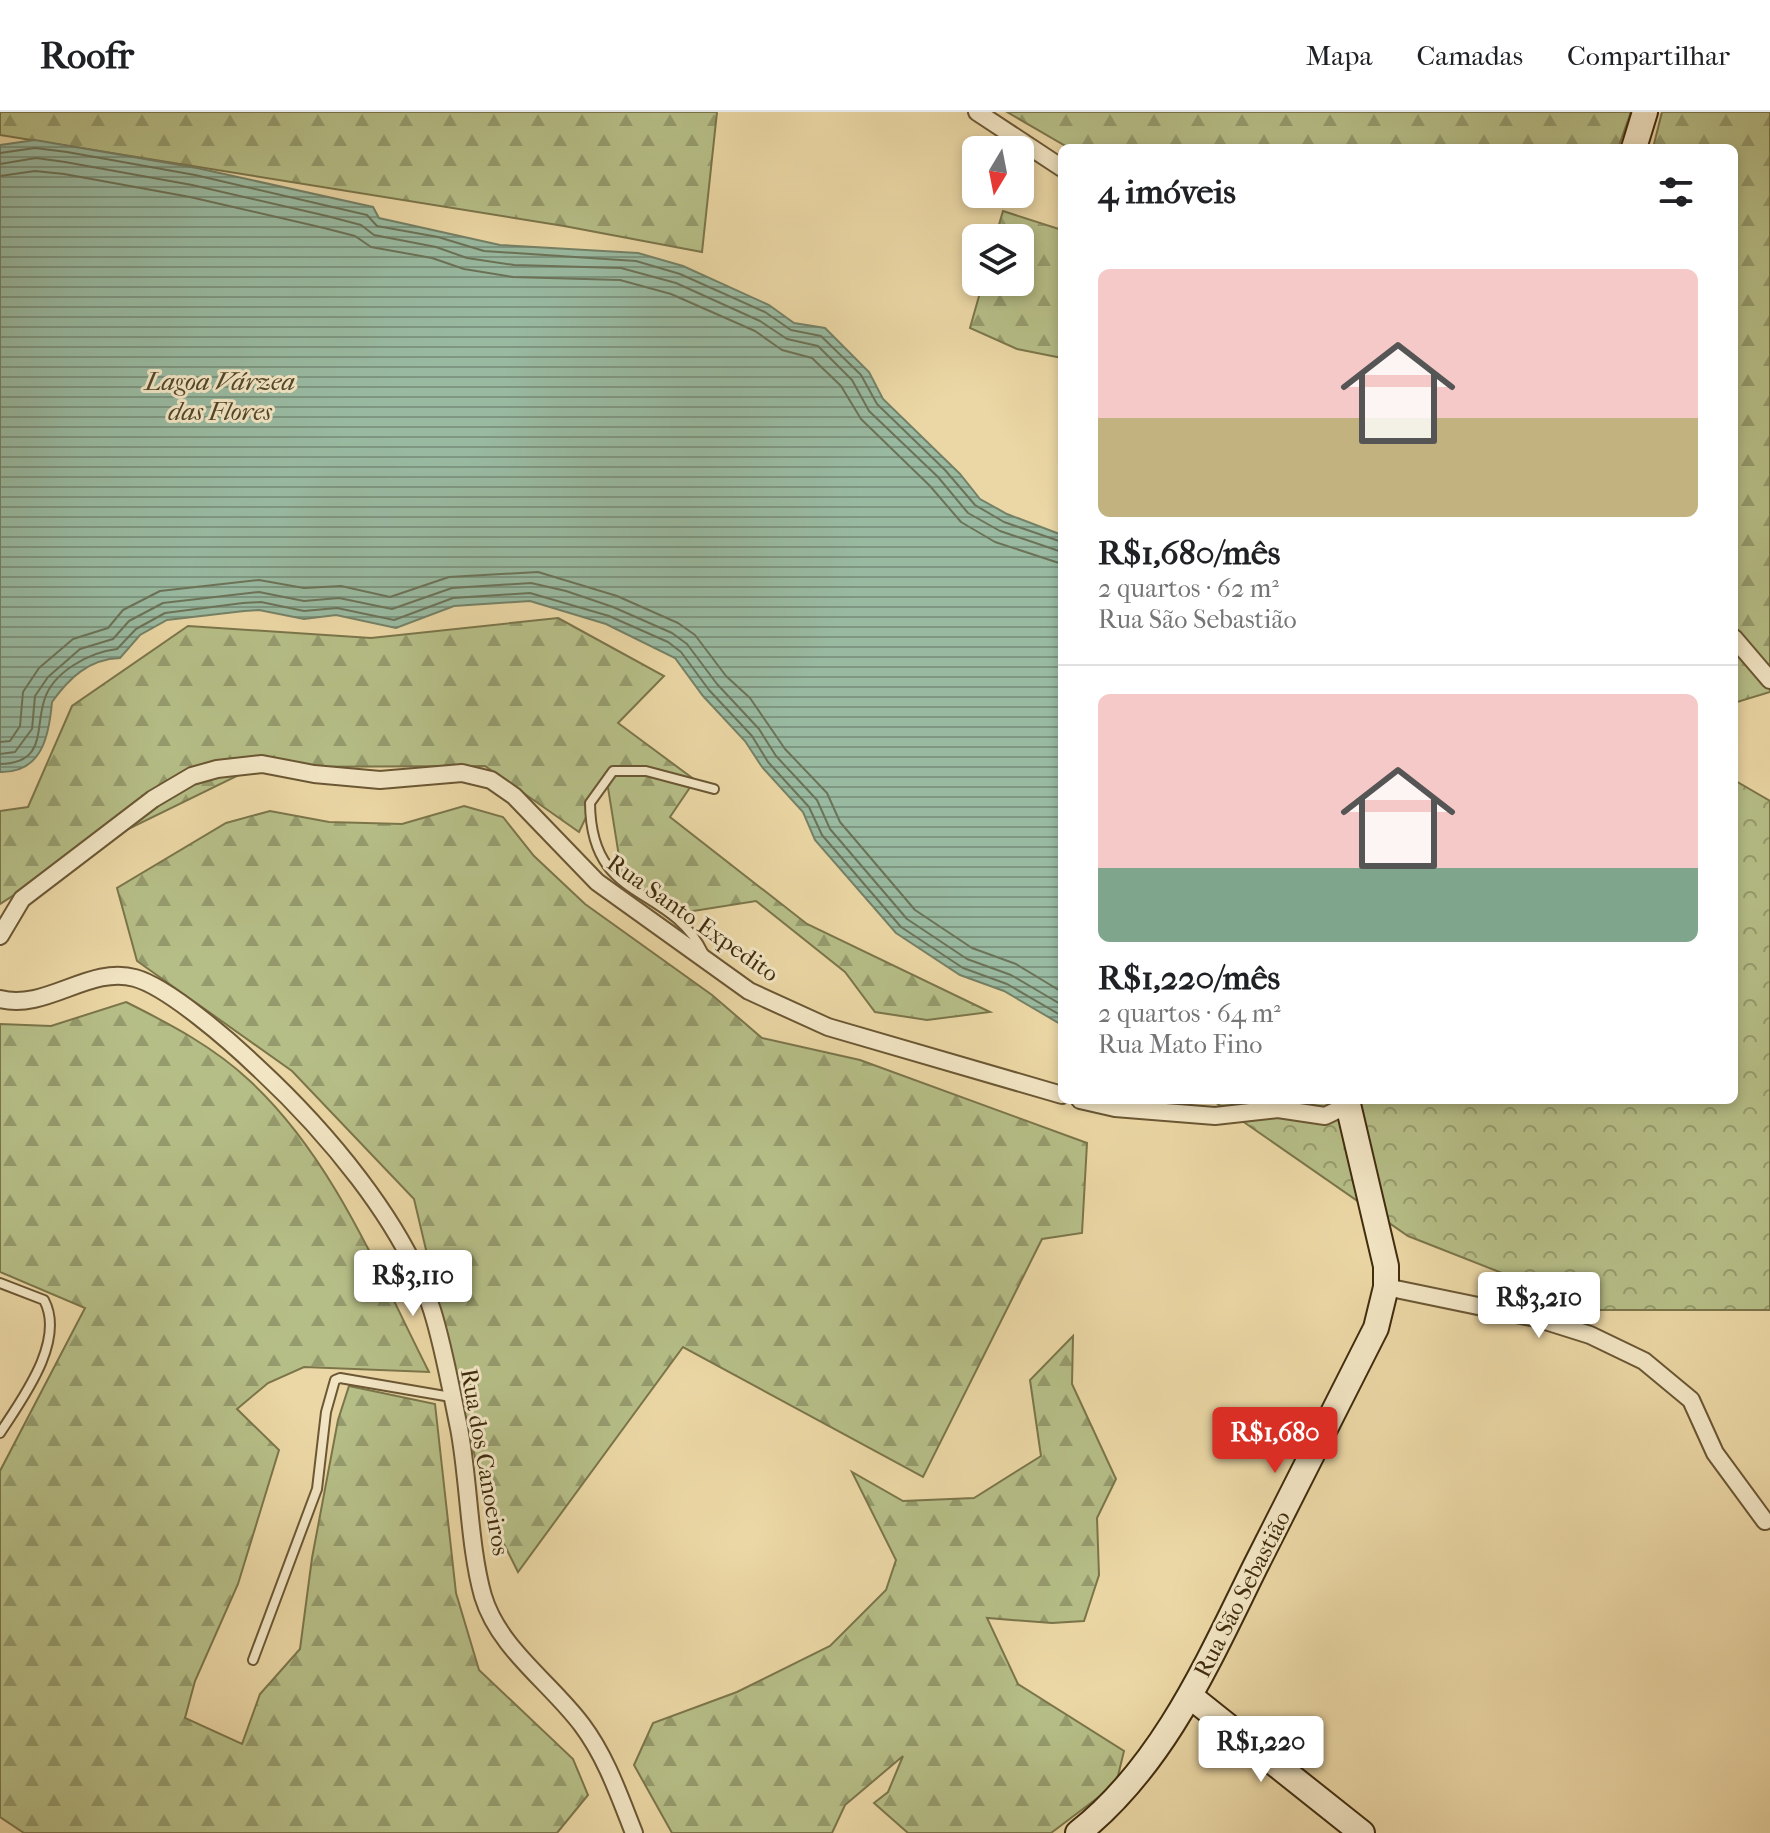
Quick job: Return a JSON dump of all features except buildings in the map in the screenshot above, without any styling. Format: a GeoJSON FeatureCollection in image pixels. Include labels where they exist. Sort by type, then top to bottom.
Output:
{"type":"FeatureCollection","features":[{"type":"Feature","properties":{"kind":"street"},"geometry":{"type":"LineString","coordinates":[[977,112],[1058,165]]}},
{"type":"Feature","properties":{"kind":"street"},"geometry":{"type":"LineString","coordinates":[[1635,144],[1645,112]]}},
{"type":"Feature","properties":{"kind":"street"},"geometry":{"type":"LineString","coordinates":[[1738,643],[1770,680]]}},
{"type":"Feature","properties":{"kind":"street","name":"Rua Santo Expedito"},"geometry":{"type":"LineString","coordinates":[[0,936],[22,899],[153,799],[192,776],[217,769],[262,764],[314,774],[380,780],[462,773],[491,780],[537,816],[597,882],[749,991],[828,1027],[1058,1094]]}},
{"type":"Feature","properties":{"kind":"street","name":"Rua dos Canoeiros"},"geometry":{"type":"LineString","coordinates":[[0,999],[21,1001],[98,980],[136,978],[162,991],[241,1052],[335,1149],[373,1197],[416,1272],[432,1310],[451,1397],[483,1597],[520,1657],[580,1722],[600,1751],[634,1833]]}},
{"type":"Feature","properties":{"kind":"street"},"geometry":{"type":"LineString","coordinates":[[1098,1104],[1215,1116],[1278,1109],[1325,1116],[1344,1104]]}},
{"type":"Feature","properties":{"kind":"street","name":"Rua São Sebastião"},"geometry":{"type":"LineString","coordinates":[[1078,1833],[1102,1814],[1152,1754],[1190,1696],[1376,1328],[1386,1287],[1386,1266],[1373,1202],[1346,1104]]}},
{"type":"Feature","properties":{"kind":"street"},"geometry":{"type":"LineString","coordinates":[[1386,1287],[1536,1318],[1590,1335],[1644,1361],[1691,1400],[1715,1453],[1765,1521]]}},
{"type":"Feature","properties":{"kind":"street"},"geometry":{"type":"LineString","coordinates":[[1190,1696],[1362,1833]]}},
{"type":"Feature","properties":{"kind":"lane"},"geometry":{"type":"LineString","coordinates":[[708,963],[692,932],[661,906],[618,881],[606,867],[596,847],[590,803],[613,771],[646,771],[714,789]]}},
{"type":"Feature","properties":{"kind":"lane"},"geometry":{"type":"LineString","coordinates":[[0,1283],[44,1300],[50,1321],[43,1355],[0,1433]]}},
{"type":"Feature","properties":{"kind":"lane"},"geometry":{"type":"LineString","coordinates":[[253,1660],[317,1489],[326,1412],[335,1380],[340,1378],[451,1397]]}},
{"type":"Feature","properties":{"kind":"green space"},"geometry":{"type":"Polygon","coordinates":[[[0,112],[717,112],[702,252],[564,226],[0,135],[0,112]]]}},
{"type":"Feature","properties":{"kind":"green space"},"geometry":{"type":"Polygon","coordinates":[[[1007,112],[1631,112],[1619,144],[1062,144],[1007,112]]]}},
{"type":"Feature","properties":{"kind":"green space"},"geometry":{"type":"Polygon","coordinates":[[[1662,112],[1770,112],[1770,692],[1738,702],[1738,144],[1654,144],[1662,112]]]}},
{"type":"Feature","properties":{"kind":"green space"},"geometry":{"type":"Polygon","coordinates":[[[1003,211],[1058,229],[1058,357],[1017,349],[970,328],[979,296],[1034,296],[1034,224],[999,224],[1003,211]]]}},
{"type":"Feature","properties":{"kind":"green space"},"geometry":{"type":"Polygon","coordinates":[[[558,618],[664,676],[618,723],[695,780],[670,817],[807,924],[990,1012],[927,1020],[875,1012],[845,972],[756,901],[687,912],[625,894],[606,775],[579,832],[485,766],[255,767],[81,852],[0,904],[0,811],[28,807],[72,706],[188,626],[371,638],[558,618]]]}},
{"type":"Feature","properties":{"kind":"green space"},"geometry":{"type":"Polygon","coordinates":[[[1738,782],[1770,801],[1770,1310],[1596,1310],[1408,1236],[1218,1104],[1738,1104],[1738,782]]]}},
{"type":"Feature","properties":{"kind":"green space"},"geometry":{"type":"Polygon","coordinates":[[[464,806],[503,817],[534,856],[585,904],[712,995],[762,1038],[860,1060],[1087,1143],[1082,1233],[1042,1239],[923,1477],[683,1347],[518,1572],[488,1512],[414,1199],[292,1071],[137,961],[117,888],[226,823],[270,811],[329,822],[402,824],[464,806]]]}},
{"type":"Feature","properties":{"kind":"green space"},"geometry":{"type":"Polygon","coordinates":[[[126,1002],[222,1057],[280,1112],[306,1145],[352,1218],[429,1372],[304,1367],[268,1383],[237,1409],[279,1450],[238,1584],[195,1681],[185,1718],[242,1744],[260,1694],[300,1649],[312,1558],[338,1420],[349,1386],[435,1404],[456,1593],[479,1670],[573,1759],[588,1795],[557,1833],[24,1833],[0,1817],[0,1471],[85,1308],[0,1272],[0,1024],[51,1026],[126,1002]]]}},
{"type":"Feature","properties":{"kind":"green space"},"geometry":{"type":"Polygon","coordinates":[[[1073,1336],[1072,1384],[1116,1479],[1097,1518],[1099,1575],[1084,1621],[1052,1623],[987,1618],[1018,1684],[1124,1751],[1116,1784],[1051,1833],[908,1833],[874,1803],[888,1792],[903,1756],[845,1805],[832,1833],[672,1833],[634,1765],[653,1723],[737,1692],[830,1646],[886,1590],[896,1560],[852,1472],[903,1501],[974,1498],[1041,1456],[1030,1380],[1073,1336]]]}},
{"type":"Feature","properties":{"kind":"water","name":"Lagoa Várzea das Flores"},"geometry":{"type":"Polygon","coordinates":[[[35,140],[197,168],[373,207],[379,218],[500,245],[638,253],[683,266],[769,305],[794,323],[825,328],[869,372],[883,399],[960,474],[980,499],[1007,514],[1058,533],[1058,1023],[1004,991],[960,975],[896,933],[815,840],[803,812],[762,767],[745,741],[703,696],[675,658],[606,624],[530,601],[454,606],[396,628],[336,615],[304,619],[259,610],[167,620],[140,635],[120,658],[89,666],[65,685],[52,702],[49,727],[41,750],[25,766],[0,772],[0,145],[35,140]]]}}]}
